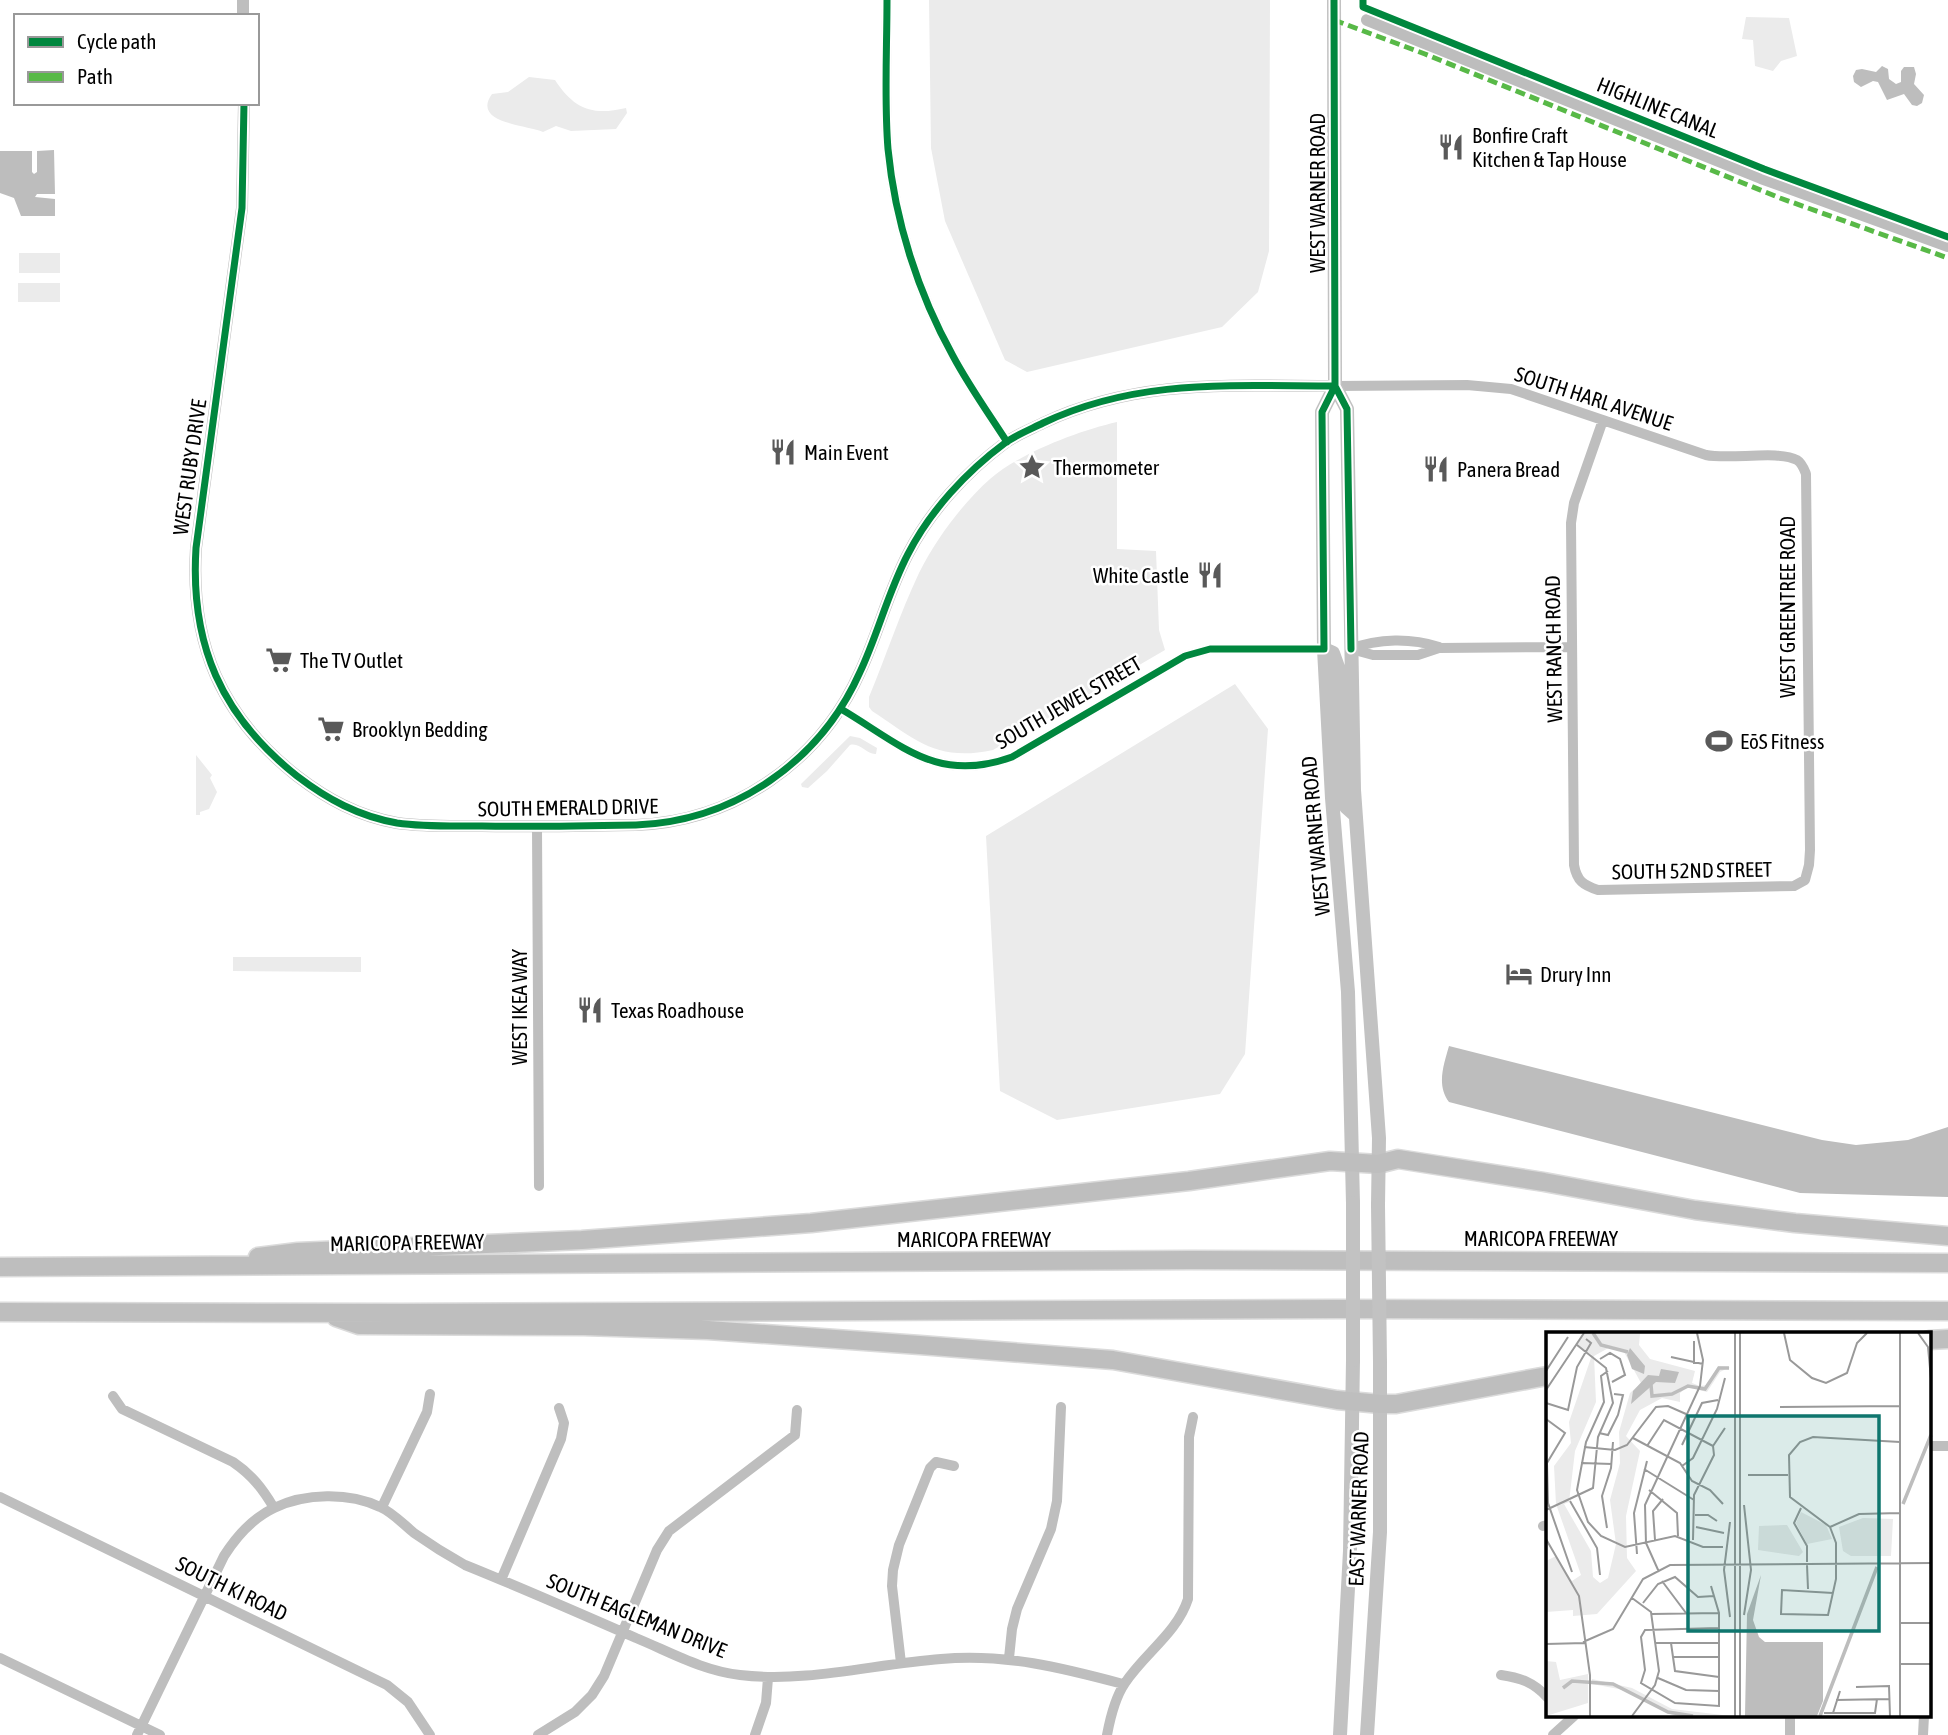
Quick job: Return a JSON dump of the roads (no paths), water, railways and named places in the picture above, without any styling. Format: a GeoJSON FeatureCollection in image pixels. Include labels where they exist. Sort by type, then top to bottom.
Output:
{"type":"FeatureCollection","features":[{"type":"Feature","properties":{"kind":"highway"},"geometry":{"type":"LineString","coordinates":[[181,1267],[298,1252],[582,1240],[811,1223],[1189,1181],[1330,1161],[1378,1164],[1398,1159],[1695,1210],[1796,1223],[1948,1236]]}},
{"type":"Feature","properties":{"kind":"highway","name":"MARICOPA FREEWAY"},"geometry":{"type":"LineString","coordinates":[[0,1267],[1191,1260],[1948,1263]]}},
{"type":"Feature","properties":{"kind":"highway"},"geometry":{"type":"LineString","coordinates":[[0,1312],[1298,1309],[1948,1311]]}},
{"type":"Feature","properties":{"kind":"highway"},"geometry":{"type":"LineString","coordinates":[[323,1312],[359,1325],[584,1326],[708,1330],[1113,1360],[1353,1402],[1381,1404],[1396,1404],[1546,1376]]}},
{"type":"Feature","properties":{"kind":"highway"},"geometry":{"type":"LineString","coordinates":[[1930,1340],[1948,1339]]}},
{"type":"Feature","properties":{"kind":"main road","name":"WEST WARNER ROAD"},"geometry":{"type":"LineString","coordinates":[[1334,0],[1335,386],[1322,412],[1324,649],[1332,797],[1348,992],[1353,1286]]}},
{"type":"Feature","properties":{"kind":"main road","name":"WEST WARNER ROAD"},"geometry":{"type":"LineString","coordinates":[[1335,386],[1347,409],[1356,815],[1379,1138],[1380,1283]]}},
{"type":"Feature","properties":{"kind":"main road"},"geometry":{"type":"LineString","coordinates":[[1324,649],[1333,653],[1338,667],[1343,790],[1346,807],[1356,815]]}},
{"type":"Feature","properties":{"kind":"main road","name":"EAST WARNER ROAD"},"geometry":{"type":"LineString","coordinates":[[1367,1735],[1380,1532],[1380,1283]]}},
{"type":"Feature","properties":{"kind":"main road","name":"EAST WARNER ROAD"},"geometry":{"type":"LineString","coordinates":[[1340,1735],[1350,1538],[1353,1286]]}},
{"type":"Feature","properties":{"kind":"street"},"geometry":{"type":"LineString","coordinates":[[887,0],[888,140],[903,231],[936,324],[965,378],[1007,442]]}},
{"type":"Feature","properties":{"kind":"street","name":"WEST RUBY DRIVE"},"geometry":{"type":"LineString","coordinates":[[244,105],[242,208],[196,548],[195,596],[198,618],[212,666],[235,714],[270,755],[319,793]]}},
{"type":"Feature","properties":{"kind":"street","name":"SOUTH EMERALD DRIVE"},"geometry":{"type":"LineString","coordinates":[[319,793],[355,812],[397,823],[436,826],[656,824],[689,818],[736,802],[794,764],[826,730],[841,709],[861,671],[902,567],[915,542],[953,492],[1007,442],[1079,408],[1131,393],[1188,387],[1335,386]]}},
{"type":"Feature","properties":{"kind":"street","name":"SOUTH HARL AVENUE"},"geometry":{"type":"LineString","coordinates":[[1335,386],[1498,387],[1706,455],[1719,458],[1780,456],[1798,461]]}},
{"type":"Feature","properties":{"kind":"street","name":"WEST RANCH ROAD"},"geometry":{"type":"LineString","coordinates":[[1580,881],[1574,865],[1571,523],[1574,503],[1603,420]]}},
{"type":"Feature","properties":{"kind":"street","name":"WEST GREENTREE ROAD"},"geometry":{"type":"LineString","coordinates":[[1798,461],[1806,474],[1810,850],[1805,880]]}},
{"type":"Feature","properties":{"kind":"street"},"geometry":{"type":"LineString","coordinates":[[1351,649],[1367,642],[1420,641],[1439,648],[1572,647]]}},
{"type":"Feature","properties":{"kind":"street","name":"SOUTH JEWEL STREET"},"geometry":{"type":"LineString","coordinates":[[841,709],[920,757],[951,767],[971,767],[994,764],[1012,757],[1185,656],[1210,649],[1324,649]]}},
{"type":"Feature","properties":{"kind":"street","name":"WEST IKEA WAY"},"geometry":{"type":"LineString","coordinates":[[537,827],[539,1186]]}},
{"type":"Feature","properties":{"kind":"street","name":"SOUTH 52ND STREET"},"geometry":{"type":"LineString","coordinates":[[1580,881],[1598,890],[1782,888],[1805,880]]}},
{"type":"Feature","properties":{"kind":"street"},"geometry":{"type":"LineString","coordinates":[[382,1507],[427,1412],[430,1394]]}},
{"type":"Feature","properties":{"kind":"street"},"geometry":{"type":"LineString","coordinates":[[113,1396],[122,1409],[233,1462],[248,1472],[261,1486],[274,1508]]}},
{"type":"Feature","properties":{"kind":"street"},"geometry":{"type":"LineString","coordinates":[[1009,1658],[1017,1609],[1051,1529],[1057,1502],[1061,1407]]}},
{"type":"Feature","properties":{"kind":"street"},"geometry":{"type":"LineString","coordinates":[[501,1580],[561,1439],[564,1423],[559,1408]]}},
{"type":"Feature","properties":{"kind":"street"},"geometry":{"type":"LineString","coordinates":[[538,1735],[575,1712],[592,1696],[604,1676],[657,1550],[669,1531],[794,1434],[796,1410]]}},
{"type":"Feature","properties":{"kind":"street"},"geometry":{"type":"LineString","coordinates":[[1107,1735],[1124,1684],[1174,1628],[1188,1599],[1189,1437],[1193,1418]]}},
{"type":"Feature","properties":{"kind":"street"},"geometry":{"type":"LineString","coordinates":[[1930,1446],[1948,1446]]}},
{"type":"Feature","properties":{"kind":"street"},"geometry":{"type":"LineString","coordinates":[[901,1663],[892,1586],[899,1545],[930,1468],[936,1462],[954,1466]]}},
{"type":"Feature","properties":{"kind":"street","name":"SOUTH EAGLEMAN DRIVE"},"geometry":{"type":"LineString","coordinates":[[139,1730],[224,1556],[236,1538],[274,1508],[300,1500],[335,1496],[358,1498],[382,1507],[435,1547],[465,1565],[718,1672],[768,1678],[952,1658],[1009,1658],[1124,1684]]}},
{"type":"Feature","properties":{"kind":"street","name":"SOUTH KI ROAD"},"geometry":{"type":"LineString","coordinates":[[0,1497],[387,1685],[408,1702],[430,1735]]}},
{"type":"Feature","properties":{"kind":"street"},"geometry":{"type":"LineString","coordinates":[[0,1658],[139,1730],[160,1735]]}},
{"type":"Feature","properties":{"kind":"street"},"geometry":{"type":"LineString","coordinates":[[1501,1675],[1521,1678],[1535,1685],[1546,1696]]}},
{"type":"Feature","properties":{"kind":"street"},"geometry":{"type":"LineString","coordinates":[[755,1735],[766,1703],[768,1678]]}},
{"type":"Feature","properties":{"kind":"street"},"geometry":{"type":"LineString","coordinates":[[1553,1735],[1569,1718]]}},
{"type":"Feature","properties":{"kind":"waterway"},"geometry":{"type":"LineString","coordinates":[[1367,20],[1761,178],[1948,246]]}},
{"type":"Feature","properties":{"kind":"place","name":"Bonfire Craft Kitchen & Tap House"},"geometry":{"type":"Point","coordinates":[1451,147]}},
{"type":"Feature","properties":{"kind":"place","name":"Main Event"},"geometry":{"type":"Point","coordinates":[783,452]}},
{"type":"Feature","properties":{"kind":"place","name":"Thermometer"},"geometry":{"type":"Point","coordinates":[1032,467]}},
{"type":"Feature","properties":{"kind":"place","name":"Panera Bread"},"geometry":{"type":"Point","coordinates":[1436,469]}},
{"type":"Feature","properties":{"kind":"place","name":"White Castle"},"geometry":{"type":"Point","coordinates":[1210,575]}},
{"type":"Feature","properties":{"kind":"place","name":"The TV Outlet"},"geometry":{"type":"Point","coordinates":[279,660]}},
{"type":"Feature","properties":{"kind":"place","name":"Brooklyn Bedding"},"geometry":{"type":"Point","coordinates":[331,729]}},
{"type":"Feature","properties":{"kind":"place","name":"EōS Fitness"},"geometry":{"type":"Point","coordinates":[1719,741]}},
{"type":"Feature","properties":{"kind":"place","name":"Drury Inn"},"geometry":{"type":"Point","coordinates":[1519,974]}},
{"type":"Feature","properties":{"kind":"place","name":"Texas Roadhouse"},"geometry":{"type":"Point","coordinates":[590,1010]}}]}
